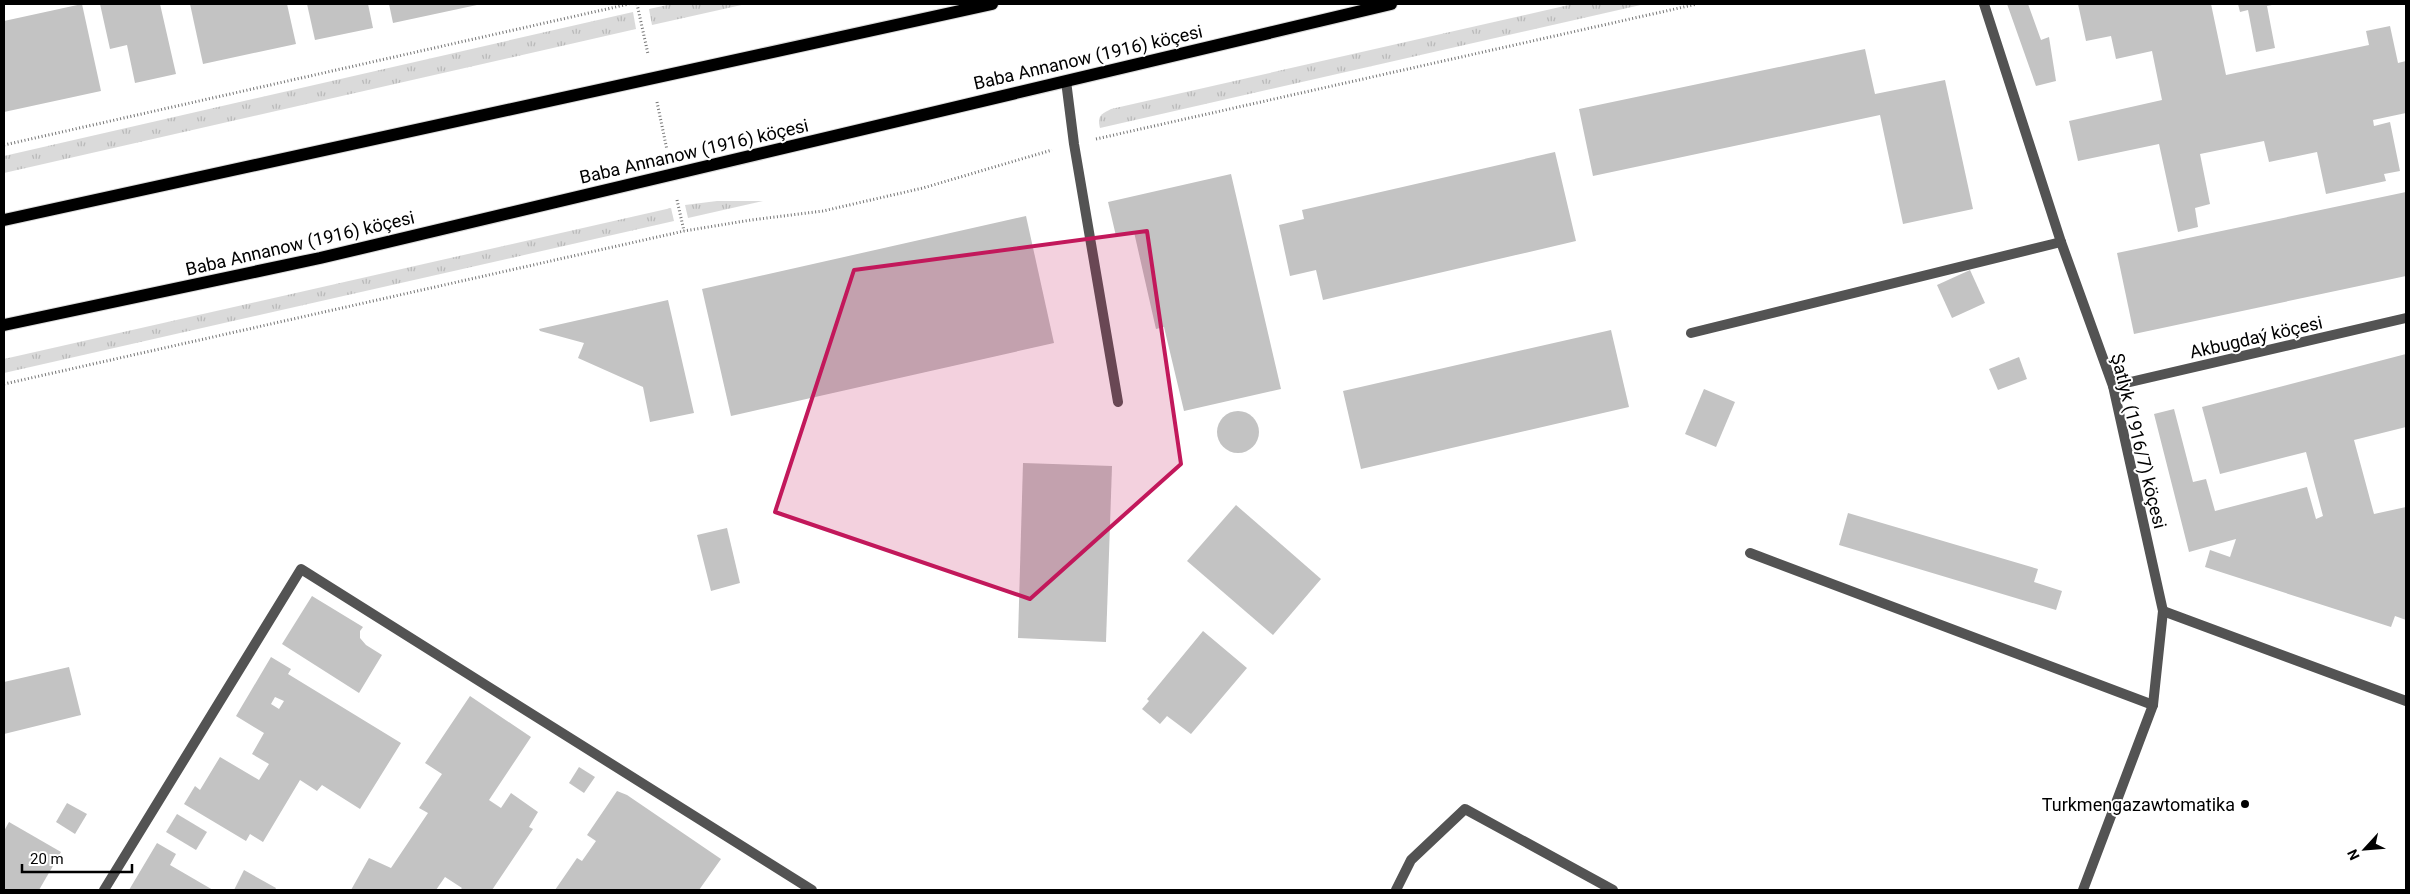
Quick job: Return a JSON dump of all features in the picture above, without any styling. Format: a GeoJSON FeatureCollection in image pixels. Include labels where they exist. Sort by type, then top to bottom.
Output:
{"type":"FeatureCollection","features":[{"type":"Feature","properties":{"kind":"main road"},"geometry":{"type":"LineString","coordinates":[[4,220],[992,4]]}},
{"type":"Feature","properties":{"kind":"main road","name":"Baba Annanow (1916) köçesi"},"geometry":{"type":"LineString","coordinates":[[4,325],[320,258],[1391,4]]}},
{"type":"Feature","properties":{"kind":"street","name":"Şatlyk (1916/7) köçesi"},"geometry":{"type":"LineString","coordinates":[[1984,4],[2061,242],[2113,386],[2163,611],[2153,705],[2083,890]]}},
{"type":"Feature","properties":{"kind":"street"},"geometry":{"type":"LineString","coordinates":[[1066,81],[1074,144],[1118,402]]}},
{"type":"Feature","properties":{"kind":"street"},"geometry":{"type":"LineString","coordinates":[[1691,333],[2061,242]]}},
{"type":"Feature","properties":{"kind":"street","name":"Akbugdaý köçesi"},"geometry":{"type":"LineString","coordinates":[[2113,386],[2406,318]]}},
{"type":"Feature","properties":{"kind":"street"},"geometry":{"type":"LineString","coordinates":[[1750,553],[2153,705]]}},
{"type":"Feature","properties":{"kind":"street"},"geometry":{"type":"LineString","coordinates":[[104,890],[301,569],[812,890]]}},
{"type":"Feature","properties":{"kind":"street"},"geometry":{"type":"LineString","coordinates":[[2163,611],[2406,700]]}},
{"type":"Feature","properties":{"kind":"street"},"geometry":{"type":"LineString","coordinates":[[1396,890],[1411,860],[1465,809],[1613,890]]}},
{"type":"Feature","properties":{"kind":"path"},"geometry":{"type":"LineString","coordinates":[[4,145],[630,4]]}},
{"type":"Feature","properties":{"kind":"path"},"geometry":{"type":"LineString","coordinates":[[637,4],[684,231]]}},
{"type":"Feature","properties":{"kind":"path"},"geometry":{"type":"LineString","coordinates":[[4,384],[684,231],[823,211],[923,188],[1074,144],[1697,4]]}},
{"type":"Feature","properties":{"kind":"highlighted area"},"geometry":{"type":"Polygon","coordinates":[[[1147,231],[1181,464],[1030,599],[775,512],[854,270],[1147,231]]]}},
{"type":"Feature","properties":{"kind":"green space"},"geometry":{"type":"Polygon","coordinates":[[[672,4],[746,4],[652,25],[649,9],[672,4]]]}},
{"type":"Feature","properties":{"kind":"green space"},"geometry":{"type":"Polygon","coordinates":[[[1573,4],[1645,4],[1100,128],[1099,121],[1101,116],[1111,109],[1573,4]]]}},
{"type":"Feature","properties":{"kind":"green space"},"geometry":{"type":"Polygon","coordinates":[[[633,12],[636,29],[4,173],[4,156],[633,12]]]}},
{"type":"Feature","properties":{"kind":"green space"},"geometry":{"type":"Polygon","coordinates":[[[717,201],[763,201],[688,218],[685,205],[717,201]]]}},
{"type":"Feature","properties":{"kind":"green space"},"geometry":{"type":"Polygon","coordinates":[[[671,208],[674,221],[4,373],[4,359],[671,208]]]}},
{"type":"Feature","properties":{"kind":"building"},"geometry":{"type":"Polygon","coordinates":[[[82,4],[101,91],[4,112],[4,21],[82,4]]]}},
{"type":"Feature","properties":{"kind":"building"},"geometry":{"type":"Polygon","coordinates":[[[100,4],[160,4],[176,74],[135,83],[127,45],[110,49],[100,4]]]}},
{"type":"Feature","properties":{"kind":"building"},"geometry":{"type":"Polygon","coordinates":[[[190,4],[287,4],[296,44],[203,64],[190,4]]]}},
{"type":"Feature","properties":{"kind":"building"},"geometry":{"type":"Polygon","coordinates":[[[307,4],[368,4],[373,28],[315,40],[307,4]]]}},
{"type":"Feature","properties":{"kind":"building"},"geometry":{"type":"Polygon","coordinates":[[[389,4],[476,4],[477,5],[393,23],[389,4]]]}},
{"type":"Feature","properties":{"kind":"building"},"geometry":{"type":"Polygon","coordinates":[[[2007,4],[2028,4],[2041,40],[2049,37],[2056,81],[2036,86],[2007,4]]]}},
{"type":"Feature","properties":{"kind":"building"},"geometry":{"type":"Polygon","coordinates":[[[2078,4],[2211,4],[2226,75],[2369,45],[2366,31],[2390,26],[2398,63],[2406,61],[2406,113],[2373,120],[2374,126],[2390,122],[2400,171],[2384,174],[2386,181],[2326,194],[2317,152],[2269,162],[2264,141],[2200,154],[2210,204],[2195,208],[2198,227],[2178,232],[2159,144],[2078,161],[2069,121],[2162,100],[2152,51],[2116,59],[2111,36],[2086,41],[2078,4]]]}},
{"type":"Feature","properties":{"kind":"building"},"geometry":{"type":"Polygon","coordinates":[[[2238,4],[2277,4],[2267,6],[2275,48],[2256,52],[2248,10],[2240,12],[2238,4]]]}},
{"type":"Feature","properties":{"kind":"building"},"geometry":{"type":"Polygon","coordinates":[[[1865,49],[1875,94],[1945,80],[1973,209],[1903,224],[1880,115],[1593,176],[1579,109],[1865,49]]]}},
{"type":"Feature","properties":{"kind":"building"},"geometry":{"type":"Polygon","coordinates":[[[1555,152],[1576,241],[1323,300],[1316,270],[1290,276],[1279,225],[1304,219],[1302,210],[1555,152]]]}},
{"type":"Feature","properties":{"kind":"building"},"geometry":{"type":"Polygon","coordinates":[[[1231,174],[1281,389],[1184,411],[1164,327],[1156,329],[1134,232],[1116,236],[1108,202],[1231,174]]]}},
{"type":"Feature","properties":{"kind":"building"},"geometry":{"type":"Polygon","coordinates":[[[2406,192],[2406,276],[2134,334],[2117,253],[2406,192]]]}},
{"type":"Feature","properties":{"kind":"building"},"geometry":{"type":"Polygon","coordinates":[[[1026,216],[1054,343],[731,416],[702,289],[1026,216]]]}},
{"type":"Feature","properties":{"kind":"building"},"geometry":{"type":"Polygon","coordinates":[[[1970,270],[1985,303],[1952,318],[1937,285],[1970,270]]]}},
{"type":"Feature","properties":{"kind":"building"},"geometry":{"type":"Polygon","coordinates":[[[668,300],[694,413],[650,422],[643,387],[578,358],[584,343],[540,331],[539,329],[668,300]]]}},
{"type":"Feature","properties":{"kind":"building"},"geometry":{"type":"Polygon","coordinates":[[[1611,330],[1629,407],[1361,469],[1343,391],[1611,330]]]}},
{"type":"Feature","properties":{"kind":"building"},"geometry":{"type":"Polygon","coordinates":[[[2406,354],[2406,427],[2354,440],[2374,514],[2406,507],[2406,620],[2395,616],[2391,627],[2205,567],[2210,550],[2230,557],[2236,539],[2189,552],[2154,414],[2174,409],[2193,482],[2206,479],[2215,511],[2307,487],[2316,519],[2323,516],[2306,452],[2220,474],[2202,407],[2406,354]]]}},
{"type":"Feature","properties":{"kind":"building"},"geometry":{"type":"Polygon","coordinates":[[[2019,357],[2027,379],[1998,390],[1989,369],[2019,357]]]}},
{"type":"Feature","properties":{"kind":"building"},"geometry":{"type":"Polygon","coordinates":[[[1704,389],[1735,402],[1716,447],[1685,434],[1704,389]]]}},
{"type":"Feature","properties":{"kind":"building"},"geometry":{"type":"Polygon","coordinates":[[[1242,411],[1250,414],[1256,420],[1259,432],[1256,444],[1250,450],[1234,453],[1226,450],[1220,444],[1217,428],[1220,420],[1226,414],[1242,411]]]}},
{"type":"Feature","properties":{"kind":"building"},"geometry":{"type":"Polygon","coordinates":[[[1023,463],[1112,466],[1106,642],[1018,638],[1023,463]]]}},
{"type":"Feature","properties":{"kind":"building"},"geometry":{"type":"Polygon","coordinates":[[[1236,505],[1321,579],[1273,635],[1187,561],[1236,505]]]}},
{"type":"Feature","properties":{"kind":"building"},"geometry":{"type":"Polygon","coordinates":[[[1848,513],[2038,569],[2034,582],[2062,591],[2056,610],[1839,545],[1848,513]]]}},
{"type":"Feature","properties":{"kind":"building"},"geometry":{"type":"Polygon","coordinates":[[[727,528],[740,583],[711,591],[697,535],[727,528]]]}},
{"type":"Feature","properties":{"kind":"building"},"geometry":{"type":"Polygon","coordinates":[[[312,596],[363,627],[360,631],[360,638],[366,645],[382,655],[359,693],[282,644],[312,596]]]}},
{"type":"Feature","properties":{"kind":"building"},"geometry":{"type":"Polygon","coordinates":[[[1203,631],[1247,668],[1191,734],[1167,716],[1160,724],[1142,709],[1149,701],[1147,699],[1203,631]]]}},
{"type":"Feature","properties":{"kind":"building"},"geometry":{"type":"Polygon","coordinates":[[[271,657],[291,669],[288,674],[401,743],[360,809],[322,785],[317,791],[300,780],[263,842],[250,834],[246,841],[184,804],[195,786],[200,790],[220,757],[259,780],[269,764],[252,754],[264,733],[236,716],[271,657]],[[275,697],[271,704],[279,709],[284,701],[275,697]]]}},
{"type":"Feature","properties":{"kind":"building"},"geometry":{"type":"Polygon","coordinates":[[[69,667],[81,715],[4,734],[4,682],[69,667]]]}},
{"type":"Feature","properties":{"kind":"building"},"geometry":{"type":"Polygon","coordinates":[[[470,696],[531,737],[489,800],[501,808],[511,793],[538,812],[529,827],[533,829],[492,890],[460,890],[462,888],[445,877],[436,890],[351,890],[369,858],[391,868],[428,813],[419,808],[442,774],[425,763],[470,696]]]}},
{"type":"Feature","properties":{"kind":"building"},"geometry":{"type":"Polygon","coordinates":[[[579,767],[595,777],[584,793],[569,783],[579,767]]]}},
{"type":"Feature","properties":{"kind":"building"},"geometry":{"type":"Polygon","coordinates":[[[617,791],[627,795],[721,859],[699,890],[555,890],[577,858],[582,861],[596,841],[587,835],[617,791]]]}},
{"type":"Feature","properties":{"kind":"building"},"geometry":{"type":"Polygon","coordinates":[[[67,803],[87,814],[75,834],[56,822],[67,803]]]}},
{"type":"Feature","properties":{"kind":"building"},"geometry":{"type":"Polygon","coordinates":[[[177,814],[207,832],[196,850],[166,832],[177,814]]]}},
{"type":"Feature","properties":{"kind":"building"},"geometry":{"type":"Polygon","coordinates":[[[9,822],[61,852],[39,890],[4,890],[4,831],[9,822]]]}},
{"type":"Feature","properties":{"kind":"building"},"geometry":{"type":"Polygon","coordinates":[[[157,843],[176,854],[170,865],[213,890],[129,890],[157,843]]]}},
{"type":"Feature","properties":{"kind":"building"},"geometry":{"type":"Polygon","coordinates":[[[244,870],[276,888],[275,890],[234,890],[244,870]]]}},
{"type":"Feature","properties":{"kind":"place","name":"Turkmengazawtomatika"},"geometry":{"type":"Point","coordinates":[2245,804]}}]}
